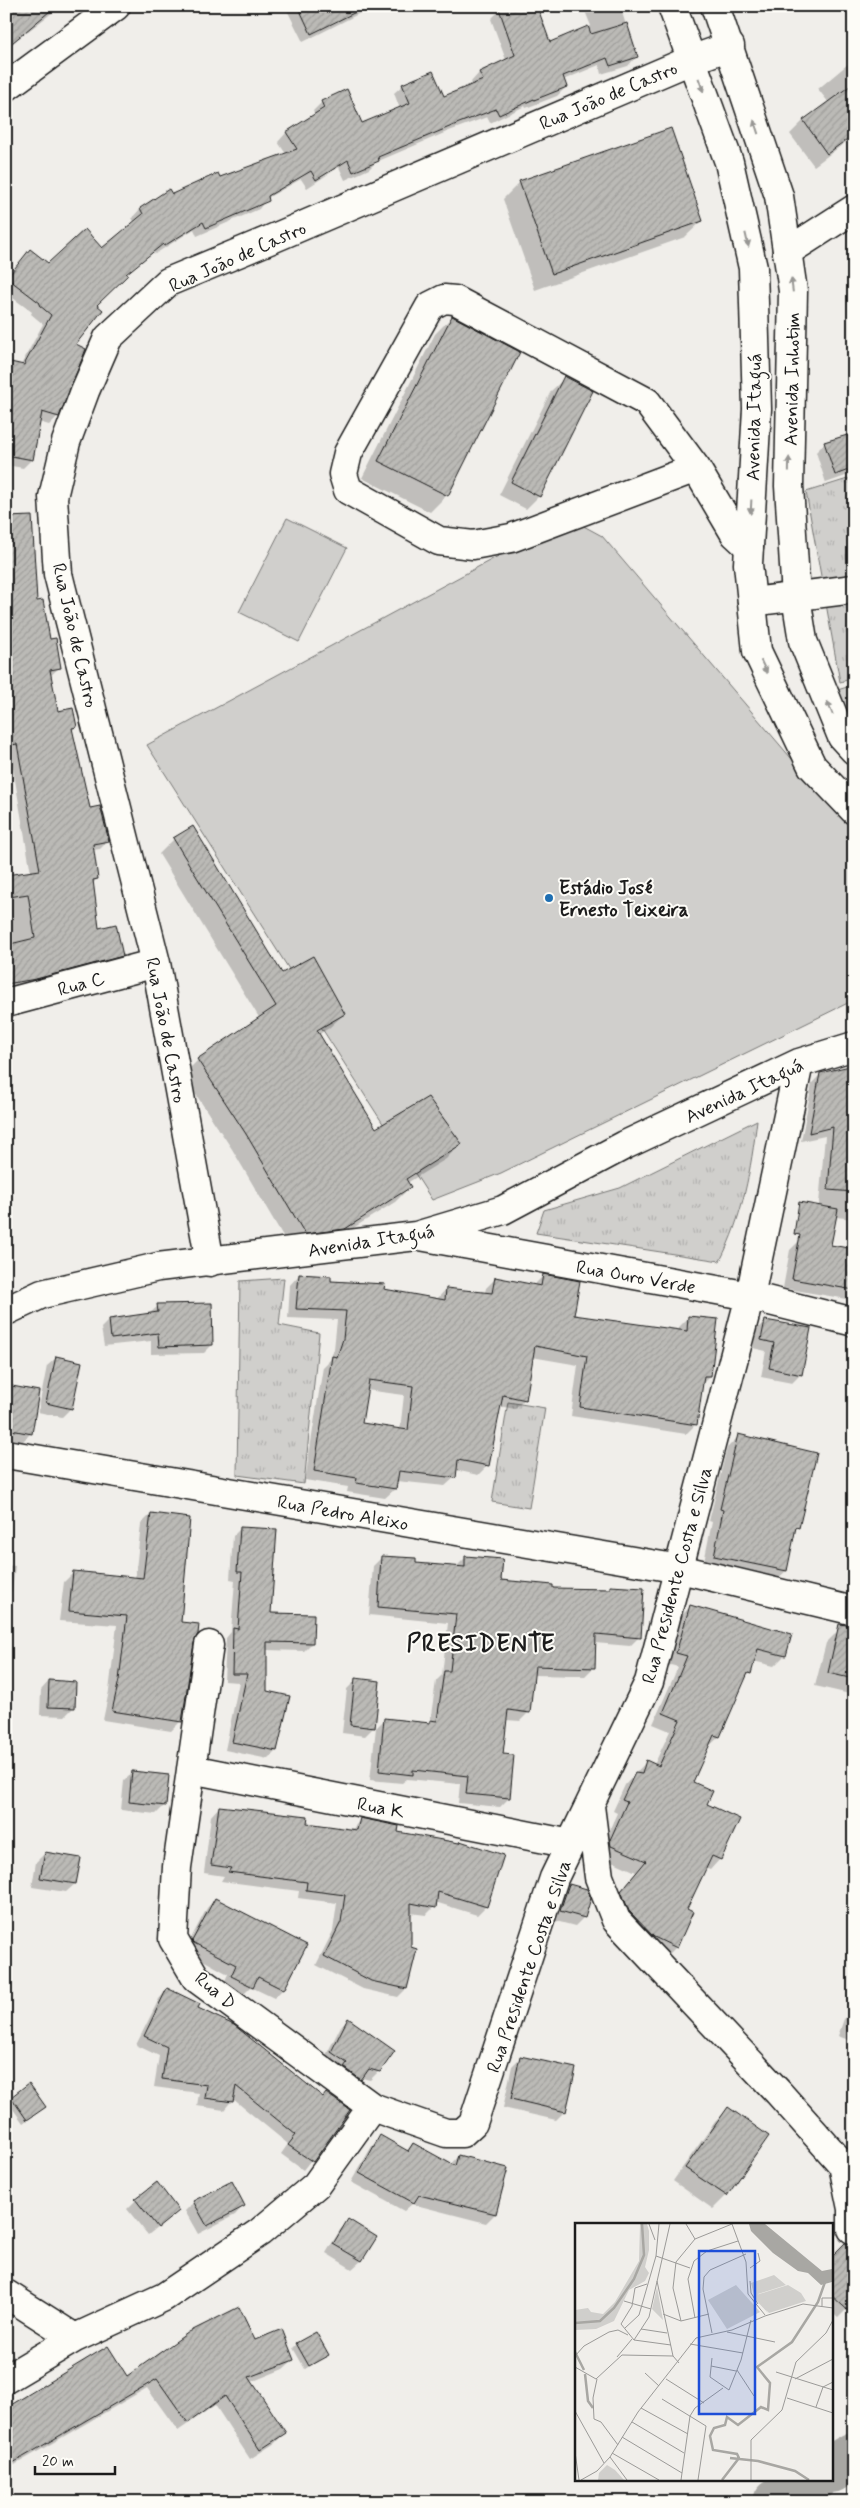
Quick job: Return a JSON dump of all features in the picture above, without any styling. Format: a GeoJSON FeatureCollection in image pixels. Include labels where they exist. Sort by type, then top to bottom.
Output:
{"type":"FeatureCollection","features":[{"type":"Feature","properties":{"kind":"street"},"geometry":{"type":"LineString","coordinates":[[6,87],[116,6]]}},
{"type":"Feature","properties":{"kind":"street","name":"Avenida Itaguá"},"geometry":{"type":"LineString","coordinates":[[672,6],[729,162],[753,268],[756,409],[749,547],[756,651],[812,766],[854,810]]}},
{"type":"Feature","properties":{"kind":"street","name":"Avenida Inhotim"},"geometry":{"type":"LineString","coordinates":[[715,6],[730,46],[778,196],[793,291],[789,486],[791,544],[796,597],[803,641],[842,737],[854,750]]}},
{"type":"Feature","properties":{"kind":"street","name":"Rua João de Castro"},"geometry":{"type":"LineString","coordinates":[[210,1262],[156,963],[58,574],[53,497],[66,442],[108,338],[168,282],[691,60],[730,46]]}},
{"type":"Feature","properties":{"kind":"street"},"geometry":{"type":"LineString","coordinates":[[787,252],[854,209]]}},
{"type":"Feature","properties":{"kind":"street"},"geometry":{"type":"LineString","coordinates":[[696,468],[511,538],[473,545],[439,541],[348,490],[343,474],[348,453],[430,306],[444,299],[455,300],[647,402],[696,468],[735,534],[749,547],[791,544]]}},
{"type":"Feature","properties":{"kind":"street"},"geometry":{"type":"LineString","coordinates":[[752,602],[854,589]]}},
{"type":"Feature","properties":{"kind":"street","name":"Rua C"},"geometry":{"type":"LineString","coordinates":[[6,1003],[156,963]]}},
{"type":"Feature","properties":{"kind":"street","name":"Avenida Itaguá"},"geometry":{"type":"LineString","coordinates":[[6,1312],[42,1294],[158,1267],[416,1236],[503,1210],[625,1145],[799,1063],[854,1046]]}},
{"type":"Feature","properties":{"kind":"street","name":"Rua Presidente Costa e Silva"},"geometry":{"type":"LineString","coordinates":[[473,2123],[554,1878],[649,1682],[750,1296],[799,1063]]}},
{"type":"Feature","properties":{"kind":"street","name":"Rua Ouro Verde"},"geometry":{"type":"LineString","coordinates":[[416,1236],[750,1296],[854,1322]]}},
{"type":"Feature","properties":{"kind":"street","name":"Rua Pedro Aleixo"},"geometry":{"type":"LineString","coordinates":[[6,1454],[680,1569],[854,1611]]}},
{"type":"Feature","properties":{"kind":"street","name":"Rua D"},"geometry":{"type":"LineString","coordinates":[[209,1645],[177,1867],[173,1939],[196,1978],[372,2107],[446,2133],[462,2133],[473,2123]]}},
{"type":"Feature","properties":{"kind":"street","name":"Rua K"},"geometry":{"type":"LineString","coordinates":[[191,1769],[571,1844]]}},
{"type":"Feature","properties":{"kind":"street"},"geometry":{"type":"LineString","coordinates":[[590,1806],[599,1877],[616,1920],[778,2092],[843,2165],[852,2209],[852,2229]]}},
{"type":"Feature","properties":{"kind":"street"},"geometry":{"type":"LineString","coordinates":[[6,2379],[75,2338],[164,2297],[260,2232],[316,2185],[372,2107]]}},
{"type":"Feature","properties":{"kind":"street"},"geometry":{"type":"LineString","coordinates":[[6,2294],[75,2338]]}},
{"type":"Feature","properties":{"kind":"green space"},"geometry":{"type":"Polygon","coordinates":[[[854,477],[854,678],[840,682],[806,492],[854,477]]]}},
{"type":"Feature","properties":{"kind":"green space"},"geometry":{"type":"Polygon","coordinates":[[[287,518],[347,548],[299,642],[239,612],[287,518]]]}},
{"type":"Feature","properties":{"kind":"green space","name":"Estádio José Ernesto Teixeira"},"geometry":{"type":"Polygon","coordinates":[[[569,518],[602,536],[791,758],[854,826],[854,1000],[501,1173],[432,1200],[321,1027],[289,969],[147,745],[569,518]]]}},
{"type":"Feature","properties":{"kind":"green space"},"geometry":{"type":"Polygon","coordinates":[[[854,685],[854,726],[834,691],[854,685]]]}},
{"type":"Feature","properties":{"kind":"green space"},"geometry":{"type":"Polygon","coordinates":[[[757,1120],[745,1192],[735,1227],[720,1261],[536,1233],[544,1210],[620,1188],[757,1120]]]}},
{"type":"Feature","properties":{"kind":"green space"},"geometry":{"type":"Polygon","coordinates":[[[284,1278],[279,1325],[319,1333],[304,1484],[237,1475],[240,1281],[284,1278]]]}},
{"type":"Feature","properties":{"kind":"green space"},"geometry":{"type":"Polygon","coordinates":[[[508,1402],[545,1408],[529,1508],[492,1502],[508,1402]]]}},
{"type":"Feature","properties":{"kind":"building"},"geometry":{"type":"Polygon","coordinates":[[[6,6],[56,6],[6,48],[6,6]]]}},
{"type":"Feature","properties":{"kind":"building"},"geometry":{"type":"Polygon","coordinates":[[[298,6],[368,6],[311,34],[298,6]]]}},
{"type":"Feature","properties":{"kind":"building"},"geometry":{"type":"Polygon","coordinates":[[[498,6],[537,6],[550,42],[588,26],[591,34],[627,23],[638,57],[610,66],[607,58],[563,76],[567,87],[499,115],[496,109],[459,123],[378,157],[379,161],[353,172],[348,160],[316,180],[311,171],[268,196],[269,201],[206,228],[203,222],[164,246],[163,244],[126,274],[128,275],[97,305],[103,310],[76,344],[86,349],[59,417],[42,412],[33,460],[6,455],[6,361],[24,365],[51,315],[39,305],[40,303],[7,278],[30,249],[48,263],[85,229],[102,248],[143,214],[140,208],[169,189],[172,194],[218,173],[220,177],[297,149],[286,132],[324,108],[321,101],[347,89],[362,123],[410,103],[402,84],[433,71],[444,96],[483,80],[479,72],[515,55],[498,6]]]}},
{"type":"Feature","properties":{"kind":"building"},"geometry":{"type":"Polygon","coordinates":[[[854,83],[854,134],[827,154],[803,120],[854,83]]]}},
{"type":"Feature","properties":{"kind":"building"},"geometry":{"type":"Polygon","coordinates":[[[671,128],[703,221],[552,274],[519,181],[671,128]]]}},
{"type":"Feature","properties":{"kind":"building"},"geometry":{"type":"Polygon","coordinates":[[[452,316],[520,352],[448,496],[378,461],[452,316]]]}},
{"type":"Feature","properties":{"kind":"building"},"geometry":{"type":"Polygon","coordinates":[[[564,376],[593,391],[540,497],[511,482],[564,376]]]}},
{"type":"Feature","properties":{"kind":"building"},"geometry":{"type":"Polygon","coordinates":[[[854,433],[854,468],[835,475],[824,442],[854,433]]]}},
{"type":"Feature","properties":{"kind":"building"},"geometry":{"type":"Polygon","coordinates":[[[32,516],[37,601],[43,600],[50,639],[56,638],[61,668],[50,670],[58,711],[73,708],[77,727],[72,728],[90,808],[100,806],[109,841],[93,844],[98,879],[93,880],[99,928],[116,924],[123,956],[36,979],[6,984],[6,945],[35,938],[28,894],[9,897],[6,875],[40,870],[17,744],[6,746],[6,517],[32,516]]]}},
{"type":"Feature","properties":{"kind":"building"},"geometry":{"type":"Polygon","coordinates":[[[193,826],[282,973],[313,956],[345,1014],[317,1030],[376,1128],[428,1097],[462,1144],[406,1179],[411,1187],[345,1229],[305,1234],[246,1134],[197,1059],[276,1006],[173,838],[193,826]]]}},
{"type":"Feature","properties":{"kind":"building"},"geometry":{"type":"Polygon","coordinates":[[[854,1065],[854,1192],[828,1190],[833,1127],[809,1133],[820,1073],[854,1065]]]}},
{"type":"Feature","properties":{"kind":"building"},"geometry":{"type":"Polygon","coordinates":[[[799,1202],[838,1209],[831,1245],[854,1249],[854,1290],[792,1279],[800,1235],[794,1234],[799,1202]]]}},
{"type":"Feature","properties":{"kind":"building"},"geometry":{"type":"Polygon","coordinates":[[[299,1274],[331,1276],[331,1281],[385,1284],[384,1289],[445,1300],[446,1288],[492,1293],[495,1277],[541,1286],[543,1274],[580,1281],[574,1315],[687,1331],[688,1316],[718,1319],[711,1376],[704,1376],[697,1425],[580,1407],[587,1356],[535,1346],[526,1400],[503,1395],[489,1466],[458,1460],[456,1478],[399,1471],[396,1489],[356,1483],[357,1478],[314,1471],[332,1356],[337,1357],[343,1339],[346,1311],[296,1309],[299,1274]],[[369,1380],[362,1423],[408,1430],[413,1386],[369,1380]]]}},
{"type":"Feature","properties":{"kind":"building"},"geometry":{"type":"Polygon","coordinates":[[[212,1303],[213,1345],[159,1347],[158,1333],[111,1339],[109,1319],[158,1312],[157,1304],[212,1303]]]}},
{"type":"Feature","properties":{"kind":"building"},"geometry":{"type":"Polygon","coordinates":[[[765,1320],[811,1328],[802,1375],[769,1368],[774,1343],[761,1340],[765,1320]]]}},
{"type":"Feature","properties":{"kind":"building"},"geometry":{"type":"Polygon","coordinates":[[[56,1356],[82,1362],[72,1409],[46,1403],[56,1356]]]}},
{"type":"Feature","properties":{"kind":"building"},"geometry":{"type":"Polygon","coordinates":[[[12,1386],[39,1391],[32,1434],[6,1429],[12,1386]]]}},
{"type":"Feature","properties":{"kind":"building"},"geometry":{"type":"Polygon","coordinates":[[[738,1434],[817,1453],[799,1528],[796,1527],[787,1571],[714,1556],[723,1510],[720,1509],[738,1434]]]}},
{"type":"Feature","properties":{"kind":"building"},"geometry":{"type":"Polygon","coordinates":[[[151,1513],[190,1518],[181,1622],[199,1624],[198,1634],[194,1643],[182,1722],[112,1711],[119,1680],[127,1616],[69,1611],[73,1571],[143,1578],[151,1513]]]}},
{"type":"Feature","properties":{"kind":"building"},"geometry":{"type":"Polygon","coordinates":[[[240,1527],[277,1529],[271,1613],[314,1614],[313,1643],[267,1642],[267,1691],[290,1696],[277,1751],[232,1742],[247,1674],[232,1674],[233,1628],[238,1629],[242,1572],[237,1572],[240,1527]]]}},
{"type":"Feature","properties":{"kind":"building"},"geometry":{"type":"Polygon","coordinates":[[[381,1556],[416,1558],[416,1563],[465,1567],[465,1556],[503,1559],[501,1580],[553,1585],[553,1588],[610,1589],[610,1586],[644,1588],[641,1638],[596,1634],[595,1668],[535,1666],[530,1713],[508,1710],[503,1754],[514,1755],[510,1798],[466,1794],[468,1776],[413,1770],[413,1775],[379,1771],[384,1718],[430,1723],[430,1720],[437,1721],[444,1671],[450,1671],[456,1614],[378,1607],[381,1556]]]}},
{"type":"Feature","properties":{"kind":"building"},"geometry":{"type":"Polygon","coordinates":[[[690,1605],[792,1634],[786,1656],[758,1649],[751,1674],[748,1673],[720,1737],[714,1735],[693,1782],[713,1791],[707,1804],[740,1819],[721,1860],[712,1856],[687,1909],[693,1912],[677,1948],[654,1937],[629,1911],[621,1891],[646,1861],[611,1846],[610,1840],[627,1802],[622,1800],[635,1773],[642,1774],[646,1760],[659,1766],[680,1720],[663,1713],[687,1656],[676,1653],[690,1605]]]}},
{"type":"Feature","properties":{"kind":"building"},"geometry":{"type":"Polygon","coordinates":[[[839,1624],[854,1626],[854,1679],[828,1673],[839,1624]]]}},
{"type":"Feature","properties":{"kind":"building"},"geometry":{"type":"Polygon","coordinates":[[[355,1678],[380,1681],[375,1728],[350,1725],[355,1678]]]}},
{"type":"Feature","properties":{"kind":"building"},"geometry":{"type":"Polygon","coordinates":[[[49,1680],[76,1682],[75,1708],[48,1707],[49,1680]]]}},
{"type":"Feature","properties":{"kind":"building"},"geometry":{"type":"Polygon","coordinates":[[[132,1771],[169,1775],[166,1806],[129,1802],[132,1771]]]}},
{"type":"Feature","properties":{"kind":"building"},"geometry":{"type":"Polygon","coordinates":[[[219,1806],[308,1816],[307,1823],[357,1830],[360,1818],[399,1826],[398,1832],[459,1843],[460,1841],[504,1855],[487,1907],[438,1892],[436,1908],[411,1903],[411,1947],[417,1949],[407,1989],[371,1981],[324,1956],[341,1922],[345,1895],[306,1890],[307,1882],[228,1872],[231,1868],[211,1865],[219,1806]]]}},
{"type":"Feature","properties":{"kind":"building"},"geometry":{"type":"Polygon","coordinates":[[[45,1852],[81,1858],[76,1884],[40,1878],[45,1852]]]}},
{"type":"Feature","properties":{"kind":"building"},"geometry":{"type":"Polygon","coordinates":[[[569,1884],[587,1889],[591,1898],[585,1918],[560,1911],[569,1884]]]}},
{"type":"Feature","properties":{"kind":"building"},"geometry":{"type":"Polygon","coordinates":[[[215,1898],[307,1945],[284,1990],[258,1977],[253,1987],[231,1976],[236,1965],[192,1941],[215,1898]]]}},
{"type":"Feature","properties":{"kind":"building"},"geometry":{"type":"Polygon","coordinates":[[[167,1988],[200,2004],[198,2008],[234,2025],[323,2097],[326,2093],[350,2110],[313,2162],[288,2145],[296,2135],[236,2086],[233,2102],[205,2098],[207,2085],[162,2079],[167,2047],[144,2036],[167,1988]]]}},
{"type":"Feature","properties":{"kind":"building"},"geometry":{"type":"Polygon","coordinates":[[[348,2018],[395,2051],[380,2072],[369,2069],[361,2080],[344,2067],[347,2063],[331,2052],[348,2018]]]}},
{"type":"Feature","properties":{"kind":"building"},"geometry":{"type":"Polygon","coordinates":[[[520,2056],[576,2068],[566,2112],[511,2099],[520,2056]]]}},
{"type":"Feature","properties":{"kind":"building"},"geometry":{"type":"Polygon","coordinates":[[[29,2083],[46,2107],[27,2120],[11,2097],[29,2083]]]}},
{"type":"Feature","properties":{"kind":"building"},"geometry":{"type":"Polygon","coordinates":[[[728,2107],[769,2136],[727,2196],[685,2168],[728,2107]]]}},
{"type":"Feature","properties":{"kind":"building"},"geometry":{"type":"Polygon","coordinates":[[[380,2135],[408,2151],[413,2143],[455,2166],[458,2155],[508,2168],[496,2214],[419,2195],[414,2203],[359,2173],[380,2135]]]}},
{"type":"Feature","properties":{"kind":"building"},"geometry":{"type":"Polygon","coordinates":[[[232,2181],[245,2206],[207,2226],[193,2201],[232,2181]]]}},
{"type":"Feature","properties":{"kind":"building"},"geometry":{"type":"Polygon","coordinates":[[[157,2182],[179,2211],[158,2228],[135,2199],[157,2182]]]}},
{"type":"Feature","properties":{"kind":"building"},"geometry":{"type":"Polygon","coordinates":[[[348,2219],[377,2237],[362,2261],[333,2244],[348,2219]]]}},
{"type":"Feature","properties":{"kind":"building"},"geometry":{"type":"Polygon","coordinates":[[[845,2243],[854,2244],[854,2316],[832,2296],[832,2256],[845,2243]]]}},
{"type":"Feature","properties":{"kind":"building"},"geometry":{"type":"Polygon","coordinates":[[[239,2307],[255,2340],[282,2329],[294,2360],[249,2377],[286,2433],[260,2450],[225,2396],[188,2423],[157,2379],[6,2467],[6,2408],[108,2346],[127,2376],[189,2332],[239,2307]]]}},
{"type":"Feature","properties":{"kind":"building"},"geometry":{"type":"Polygon","coordinates":[[[316,2332],[329,2355],[309,2366],[296,2343],[316,2332]]]}},
{"type":"Feature","properties":{"kind":"waterway"},"geometry":{"type":"LineString","coordinates":[[832,2468],[854,2456]]}},
{"type":"Feature","properties":{"kind":"waterway"},"geometry":{"type":"LineString","coordinates":[[777,2502],[812,2480]]}},
{"type":"Feature","properties":{"kind":"place","name":"Estádio José Ernesto Teixeira"},"geometry":{"type":"Point","coordinates":[549,898]}},
{"type":"Feature","properties":{"kind":"district","name":"PRESIDENTE"},"geometry":{"type":"Point","coordinates":[481,1643]}}]}
